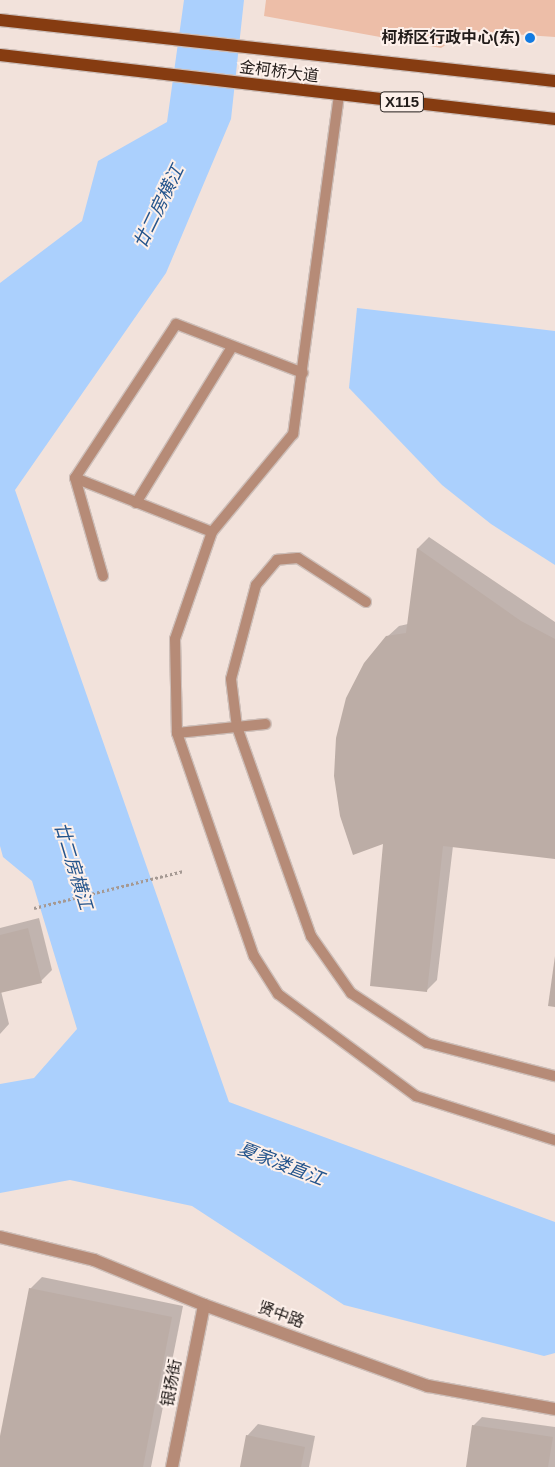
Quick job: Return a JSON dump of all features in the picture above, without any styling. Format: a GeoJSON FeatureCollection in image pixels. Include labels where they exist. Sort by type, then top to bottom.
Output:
{"type":"FeatureCollection","features":[{"type":"Feature","properties":{"kind":"main road","name":"金柯桥大道"},"geometry":{"type":"LineString","coordinates":[[0,20],[170,41],[555,81]]}},
{"type":"Feature","properties":{"kind":"main road","name":"金柯桥大道"},"geometry":{"type":"LineString","coordinates":[[0,55],[555,119]]}},
{"type":"Feature","properties":{"kind":"street","name":"贤中路"},"geometry":{"type":"LineString","coordinates":[[0,1237],[94,1260],[204,1304],[428,1386],[555,1409]]}},
{"type":"Feature","properties":{"kind":"street","name":"银扬街"},"geometry":{"type":"LineString","coordinates":[[172,1467],[204,1304]]}},
{"type":"Feature","properties":{"kind":"lane"},"geometry":{"type":"LineString","coordinates":[[339,95],[294,434],[212,532],[174,639],[178,733],[254,956],[278,994],[416,1096],[555,1140]]}},
{"type":"Feature","properties":{"kind":"lane"},"geometry":{"type":"LineString","coordinates":[[103,576],[75,478],[176,324],[303,373]]}},
{"type":"Feature","properties":{"kind":"lane"},"geometry":{"type":"LineString","coordinates":[[136,502],[232,347]]}},
{"type":"Feature","properties":{"kind":"lane"},"geometry":{"type":"LineString","coordinates":[[75,478],[212,532]]}},
{"type":"Feature","properties":{"kind":"lane"},"geometry":{"type":"LineString","coordinates":[[366,602],[298,558],[277,560],[256,584],[231,679],[237,727],[311,936],[352,993],[427,1043],[555,1076]]}},
{"type":"Feature","properties":{"kind":"lane"},"geometry":{"type":"LineString","coordinates":[[178,733],[266,724]]}},
{"type":"Feature","properties":{"kind":"path"},"geometry":{"type":"LineString","coordinates":[[34,908],[183,871]]}},
{"type":"Feature","properties":{"kind":"shaded area"},"geometry":{"type":"Polygon","coordinates":[[[266,0],[555,0],[555,37],[468,31],[441,48],[264,16],[266,0]]]}},
{"type":"Feature","properties":{"kind":"water"},"geometry":{"type":"Polygon","coordinates":[[[184,0],[244,0],[231,119],[166,273],[15,490],[229,1102],[555,1222],[555,1353],[544,1356],[344,1305],[192,1206],[70,1180],[0,1193],[0,1084],[34,1078],[77,1029],[32,881],[3,857],[0,846],[0,283],[82,221],[98,161],[167,122],[184,0]]]}},
{"type":"Feature","properties":{"kind":"water"},"geometry":{"type":"Polygon","coordinates":[[[357,308],[555,331],[555,565],[491,524],[442,485],[349,388],[357,308]]]}},
{"type":"Feature","properties":{"kind":"building"},"geometry":{"type":"Polygon","coordinates":[[[417,548],[521,621],[555,639],[555,859],[443,846],[427,992],[370,986],[383,844],[353,855],[340,816],[334,776],[336,738],[346,698],[364,663],[386,636],[406,633],[417,548]]]}},
{"type":"Feature","properties":{"kind":"building"},"geometry":{"type":"Polygon","coordinates":[[[28,928],[42,983],[0,993],[0,935],[28,928]]]}},
{"type":"Feature","properties":{"kind":"building"},"geometry":{"type":"Polygon","coordinates":[[[555,956],[555,1007],[548,1006],[555,956]]]}},
{"type":"Feature","properties":{"kind":"building"},"geometry":{"type":"Polygon","coordinates":[[[29,1288],[172,1317],[143,1467],[0,1467],[0,1436],[29,1288]]]}},
{"type":"Feature","properties":{"kind":"building"},"geometry":{"type":"Polygon","coordinates":[[[472,1425],[553,1437],[548,1467],[466,1467],[472,1425]]]}},
{"type":"Feature","properties":{"kind":"building"},"geometry":{"type":"Polygon","coordinates":[[[246,1435],[305,1447],[301,1467],[240,1467],[246,1435]]]}},
{"type":"Feature","properties":{"kind":"place","name":"柯桥区行政中心(东)"},"geometry":{"type":"Point","coordinates":[530,38]}},
{"type":"Feature","properties":{"kind":"water label","name":"廿二房横江"},"geometry":{"type":"Point","coordinates":[159,207]}},
{"type":"Feature","properties":{"kind":"water label","name":"廿二房横江"},"geometry":{"type":"Point","coordinates":[73,866]}},
{"type":"Feature","properties":{"kind":"water label","name":"夏家溇直江"},"geometry":{"type":"Point","coordinates":[281,1164]}}]}
